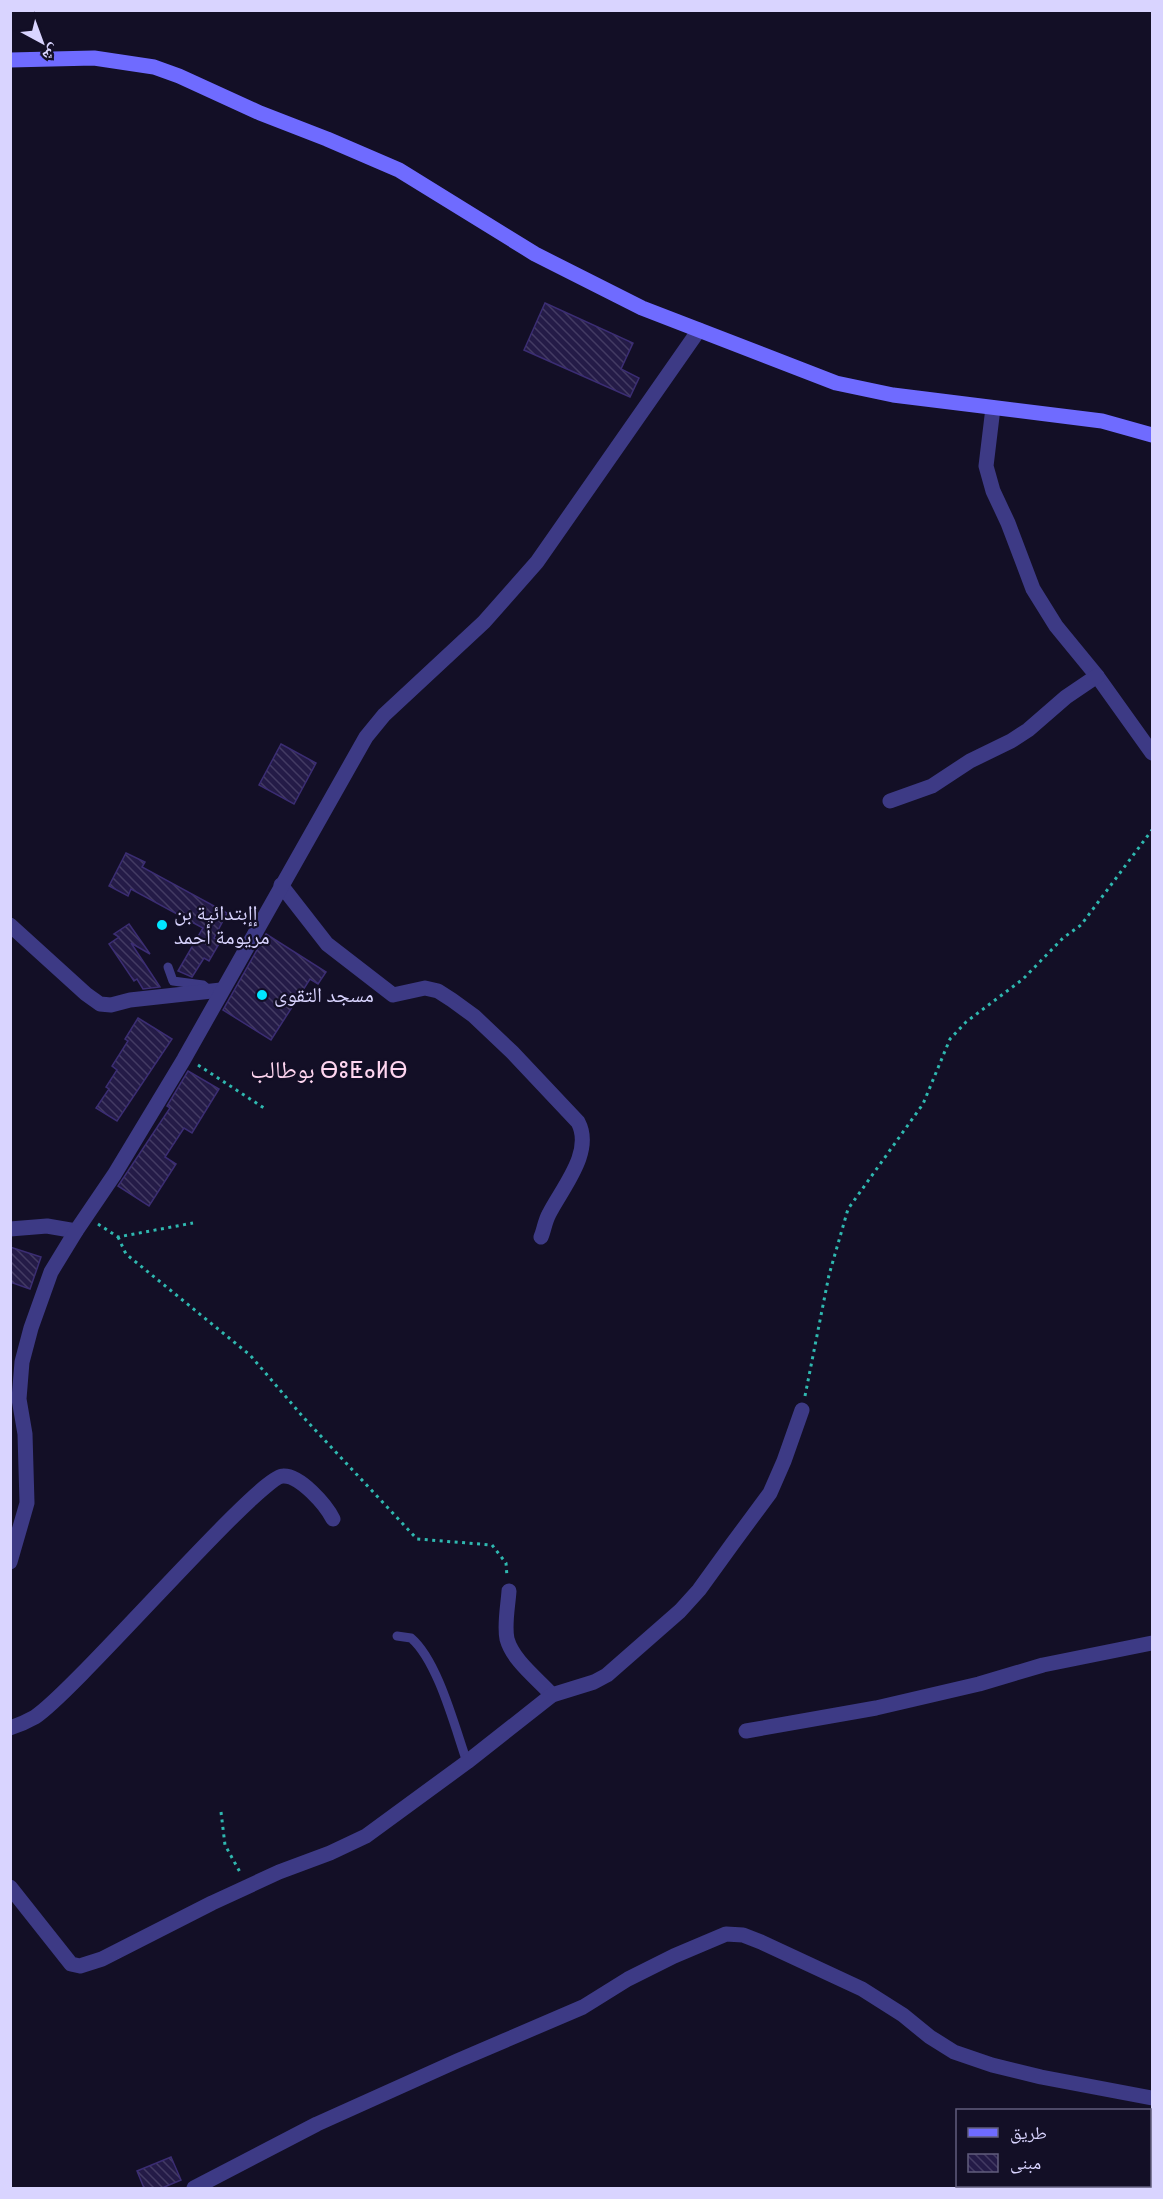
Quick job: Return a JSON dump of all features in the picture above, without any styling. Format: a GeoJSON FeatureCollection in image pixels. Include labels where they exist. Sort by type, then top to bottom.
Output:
{"type":"FeatureCollection","features":[{"type":"Feature","properties":{"kind":"main road"},"geometry":{"type":"LineString","coordinates":[[10,60],[94,58],[154,67],[179,76],[260,113],[399,170],[535,254],[642,308],[836,383],[893,395],[1102,422],[1152,435]]}},
{"type":"Feature","properties":{"kind":"street"},"geometry":{"type":"LineString","coordinates":[[10,1562],[27,1503],[25,1434],[19,1399],[22,1362],[31,1328],[51,1272],[114,1175],[185,1057],[216,991],[313,833],[366,736],[384,715],[484,622],[537,562],[699,330]]}},
{"type":"Feature","properties":{"kind":"street"},"geometry":{"type":"LineString","coordinates":[[993,408],[986,466],[993,491],[1033,589],[1041,605],[1097,676],[1152,753]]}},
{"type":"Feature","properties":{"kind":"street"},"geometry":{"type":"LineString","coordinates":[[890,801],[932,786],[970,761],[1011,741],[1028,730],[1066,697],[1097,676]]}},
{"type":"Feature","properties":{"kind":"street"},"geometry":{"type":"LineString","coordinates":[[281,885],[327,944],[393,995],[425,988],[438,991],[474,1016],[512,1052],[578,1122],[583,1136],[579,1157],[547,1217],[542,1237]]}},
{"type":"Feature","properties":{"kind":"street"},"geometry":{"type":"LineString","coordinates":[[10,925],[100,1004],[111,1005],[130,1000],[216,991]]}},
{"type":"Feature","properties":{"kind":"street"},"geometry":{"type":"LineString","coordinates":[[10,1229],[46,1226],[76,1231]]}},
{"type":"Feature","properties":{"kind":"street"},"geometry":{"type":"LineString","coordinates":[[10,1887],[71,1964],[80,1966],[102,1959],[279,1872],[330,1853],[366,1836],[467,1762],[552,1695],[594,1682],[607,1675],[680,1611],[699,1590],[770,1493],[802,1410]]}},
{"type":"Feature","properties":{"kind":"street"},"geometry":{"type":"LineString","coordinates":[[10,1728],[35,1717],[79,1677],[221,1529],[277,1477],[284,1475],[322,1500],[333,1519]]}},
{"type":"Feature","properties":{"kind":"street"},"geometry":{"type":"LineString","coordinates":[[508,1591],[506,1633],[508,1642],[516,1656],[552,1695]]}},
{"type":"Feature","properties":{"kind":"street"},"geometry":{"type":"LineString","coordinates":[[746,1731],[876,1708],[979,1684],[1043,1665],[1152,1643]]}},
{"type":"Feature","properties":{"kind":"street"},"geometry":{"type":"LineString","coordinates":[[194,2188],[317,2124],[583,2007],[637,1974],[726,1934],[743,1935],[761,1942],[862,1989],[954,2052],[1041,2078],[1152,2098]]}},
{"type":"Feature","properties":{"kind":"lane"},"geometry":{"type":"LineString","coordinates":[[168,967],[173,981],[203,985],[216,991]]}},
{"type":"Feature","properties":{"kind":"lane"},"geometry":{"type":"LineString","coordinates":[[397,1636],[411,1638],[425,1655],[441,1689],[467,1762]]}},
{"type":"Feature","properties":{"kind":"path"},"geometry":{"type":"LineString","coordinates":[[802,1410],[829,1275],[848,1209],[923,1104],[950,1039],[966,1022],[1023,979],[1062,938],[1082,925],[1152,830]]}},
{"type":"Feature","properties":{"kind":"path"},"geometry":{"type":"LineString","coordinates":[[185,1057],[264,1108]]}},
{"type":"Feature","properties":{"kind":"path"},"geometry":{"type":"LineString","coordinates":[[86,1217],[118,1237],[126,1254],[250,1355],[304,1418],[417,1539],[492,1545],[506,1563],[508,1591]]}},
{"type":"Feature","properties":{"kind":"path"},"geometry":{"type":"LineString","coordinates":[[118,1237],[193,1222]]}},
{"type":"Feature","properties":{"kind":"path"},"geometry":{"type":"LineString","coordinates":[[221,1812],[225,1845],[248,1887]]}},
{"type":"Feature","properties":{"kind":"building"},"geometry":{"type":"Polygon","coordinates":[[[545,303],[633,343],[621,369],[639,378],[630,397],[524,350],[545,303]]]}},
{"type":"Feature","properties":{"kind":"building"},"geometry":{"type":"Polygon","coordinates":[[[281,744],[316,763],[294,804],[259,785],[281,744]]]}},
{"type":"Feature","properties":{"kind":"building"},"geometry":{"type":"Polygon","coordinates":[[[126,853],[145,862],[142,867],[227,913],[214,938],[220,942],[209,961],[204,958],[192,977],[178,971],[203,928],[131,889],[128,896],[109,886],[126,853]]]}},
{"type":"Feature","properties":{"kind":"building"},"geometry":{"type":"Polygon","coordinates":[[[129,924],[150,954],[131,943],[160,987],[143,989],[137,979],[134,981],[109,944],[119,937],[114,934],[129,924]]]}},
{"type":"Feature","properties":{"kind":"building","name":"مسجد التقوى"},"geometry":{"type":"Polygon","coordinates":[[[266,934],[326,972],[318,984],[310,979],[271,1040],[223,1010],[266,934]]]}},
{"type":"Feature","properties":{"kind":"building"},"geometry":{"type":"Polygon","coordinates":[[[138,1018],[172,1039],[117,1121],[96,1108],[109,1089],[106,1087],[117,1070],[112,1066],[128,1041],[125,1039],[138,1018]]]}},
{"type":"Feature","properties":{"kind":"building"},"geometry":{"type":"Polygon","coordinates":[[[188,1071],[219,1089],[192,1133],[184,1128],[165,1157],[176,1164],[149,1206],[118,1186],[170,1108],[167,1106],[188,1071]]]}},
{"type":"Feature","properties":{"kind":"building"},"geometry":{"type":"Polygon","coordinates":[[[10,1247],[41,1257],[30,1289],[10,1282],[10,1247]]]}},
{"type":"Feature","properties":{"kind":"building"},"geometry":{"type":"Polygon","coordinates":[[[171,2157],[181,2180],[162,2188],[144,2188],[137,2171],[171,2157]]]}},
{"type":"Feature","properties":{"kind":"place","name":"إإبتدائية بن مريومة أحمد"},"geometry":{"type":"Point","coordinates":[162,925]}},
{"type":"Feature","properties":{"kind":"place","name":"مسجد التقوى"},"geometry":{"type":"Point","coordinates":[262,995]}},
{"type":"Feature","properties":{"kind":"district","name":"بوطالب ⴱⵓⵟⴰⵍⴱ"},"geometry":{"type":"Point","coordinates":[329,1070]}}]}
